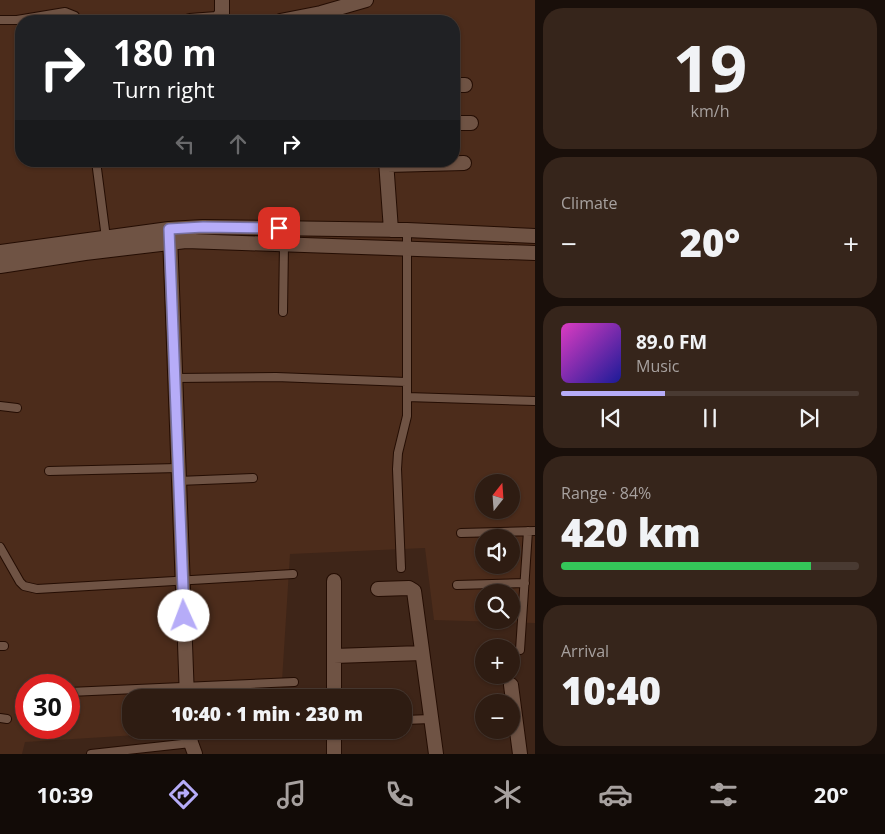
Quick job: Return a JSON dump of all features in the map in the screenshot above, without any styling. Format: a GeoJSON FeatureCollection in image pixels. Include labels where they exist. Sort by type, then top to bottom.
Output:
{"type":"FeatureCollection","features":[{"type":"Feature","properties":{"kind":"street"},"geometry":{"type":"LineString","coordinates":[[221,15],[222,0]]}},
{"type":"Feature","properties":{"kind":"street"},"geometry":{"type":"LineString","coordinates":[[300,15],[332,5],[357,1]]}},
{"type":"Feature","properties":{"kind":"street"},"geometry":{"type":"LineString","coordinates":[[460,123],[471,123]]}},
{"type":"Feature","properties":{"kind":"street"},"geometry":{"type":"LineString","coordinates":[[387,167],[392,230]]}},
{"type":"Feature","properties":{"kind":"street"},"geometry":{"type":"LineString","coordinates":[[0,266],[85,253],[170,236],[203,227],[407,230],[535,236]]}},
{"type":"Feature","properties":{"kind":"street"},"geometry":{"type":"LineString","coordinates":[[170,236],[187,689]]}},
{"type":"Feature","properties":{"kind":"street"},"geometry":{"type":"LineString","coordinates":[[0,252],[106,238],[170,236],[200,241],[535,253]]}},
{"type":"Feature","properties":{"kind":"street"},"geometry":{"type":"LineString","coordinates":[[334,581],[334,689]]}},
{"type":"Feature","properties":{"kind":"street"},"geometry":{"type":"LineString","coordinates":[[378,589],[410,588],[413,590],[436,754]]}},
{"type":"Feature","properties":{"kind":"street"},"geometry":{"type":"LineString","coordinates":[[334,656],[422,653]]}},
{"type":"Feature","properties":{"kind":"street"},"geometry":{"type":"LineString","coordinates":[[511,686],[520,754]]}},
{"type":"Feature","properties":{"kind":"street"},"geometry":{"type":"LineString","coordinates":[[334,739],[334,754]]}},
{"type":"Feature","properties":{"kind":"lane"},"geometry":{"type":"LineString","coordinates":[[47,15],[65,12],[72,15]]}},
{"type":"Feature","properties":{"kind":"lane"},"geometry":{"type":"LineString","coordinates":[[0,20],[15,20]]}},
{"type":"Feature","properties":{"kind":"lane"},"geometry":{"type":"LineString","coordinates":[[97,167],[106,238]]}},
{"type":"Feature","properties":{"kind":"lane"},"geometry":{"type":"LineString","coordinates":[[401,568],[397,469],[398,453],[407,416],[407,230]]}},
{"type":"Feature","properties":{"kind":"lane"},"geometry":{"type":"LineString","coordinates":[[283,312],[284,244]]}},
{"type":"Feature","properties":{"kind":"lane"},"geometry":{"type":"LineString","coordinates":[[175,378],[276,377],[406,382]]}},
{"type":"Feature","properties":{"kind":"lane"},"geometry":{"type":"LineString","coordinates":[[407,397],[535,401]]}},
{"type":"Feature","properties":{"kind":"lane"},"geometry":{"type":"LineString","coordinates":[[0,406],[17,408]]}},
{"type":"Feature","properties":{"kind":"lane"},"geometry":{"type":"LineString","coordinates":[[49,471],[253,478]]}},
{"type":"Feature","properties":{"kind":"lane"},"geometry":{"type":"LineString","coordinates":[[461,533],[532,531],[525,583],[520,650]]}},
{"type":"Feature","properties":{"kind":"lane"},"geometry":{"type":"LineString","coordinates":[[0,547],[20,582],[30,588],[293,574]]}},
{"type":"Feature","properties":{"kind":"lane"},"geometry":{"type":"LineString","coordinates":[[457,584],[525,583]]}},
{"type":"Feature","properties":{"kind":"lane"},"geometry":{"type":"LineString","coordinates":[[219,689],[294,682]]}},
{"type":"Feature","properties":{"kind":"lane"},"geometry":{"type":"LineString","coordinates":[[80,692],[122,692]]}},
{"type":"Feature","properties":{"kind":"lane"},"geometry":{"type":"LineString","coordinates":[[412,720],[432,719]]}},
{"type":"Feature","properties":{"kind":"lane"},"geometry":{"type":"LineString","coordinates":[[91,754],[192,742]]}},
{"type":"Feature","properties":{"kind":"shaded area"},"geometry":{"type":"Polygon","coordinates":[[[0,0],[535,0],[535,623],[520,623],[520,584],[475,584],[475,621],[434,620],[425,548],[290,554],[282,689],[122,689],[122,736],[80,739],[80,674],[15,674],[15,739],[73,739],[25,742],[22,754],[0,754],[0,0]]]}},
{"type":"Feature","properties":{"kind":"route"},"geometry":{"type":"LineString","coordinates":[[184,616],[169,229],[203,227],[279,228]]}}]}
